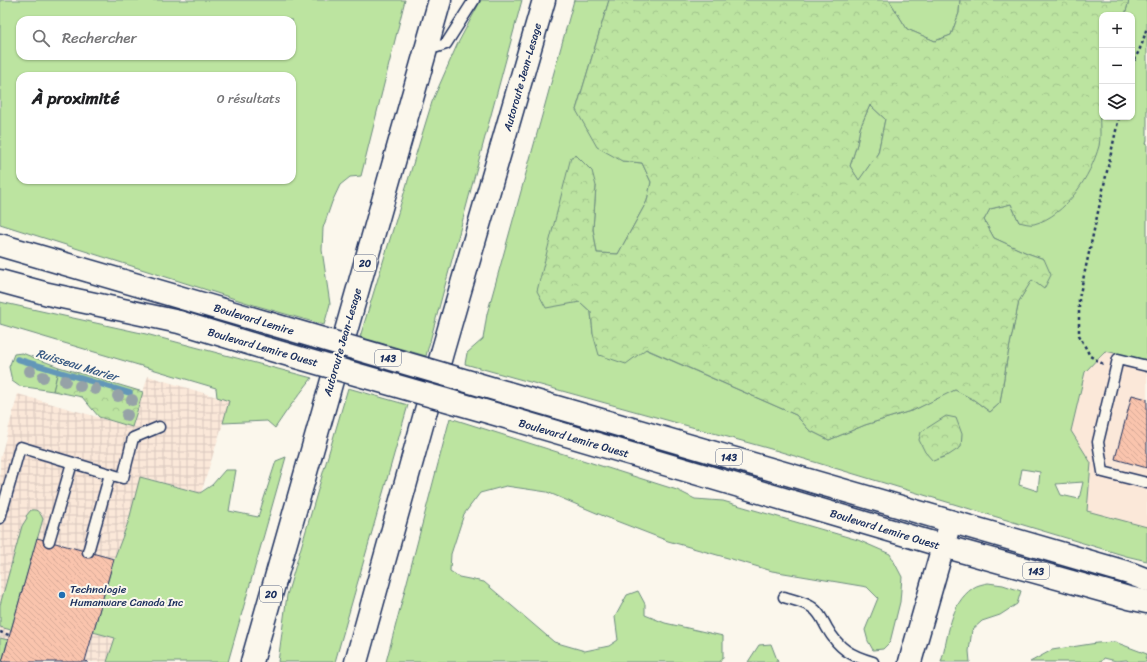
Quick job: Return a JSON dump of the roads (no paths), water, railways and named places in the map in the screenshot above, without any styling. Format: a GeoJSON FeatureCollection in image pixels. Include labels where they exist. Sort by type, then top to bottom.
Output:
{"type":"FeatureCollection","features":[{"type":"Feature","properties":{"kind":"main road","name":"Autoroute Jean-Lesage"},"geometry":{"type":"LineString","coordinates":[[252,662],[440,0]]}},
{"type":"Feature","properties":{"kind":"main road","name":"Autoroute Jean-Lesage"},"geometry":{"type":"LineString","coordinates":[[356,662],[448,331],[544,0]]}},
{"type":"Feature","properties":{"kind":"main road","name":"Boulevard Lemire"},"geometry":{"type":"LineString","coordinates":[[0,245],[950,522]]}},
{"type":"Feature","properties":{"kind":"main road","name":"Boulevard Lemire Ouest"},"geometry":{"type":"LineString","coordinates":[[0,281],[80,301],[179,322],[943,546],[1147,602]]}},
{"type":"Feature","properties":{"kind":"main road"},"geometry":{"type":"LineString","coordinates":[[910,662],[950,522]]}},
{"type":"Feature","properties":{"kind":"main road","name":"143"},"geometry":{"type":"LineString","coordinates":[[950,522],[1138,577]]}},
{"type":"Feature","properties":{"kind":"lane"},"geometry":{"type":"LineString","coordinates":[[427,45],[437,47],[446,44],[474,0]]}},
{"type":"Feature","properties":{"kind":"lane"},"geometry":{"type":"LineString","coordinates":[[1147,366],[1118,359],[1098,442],[1104,472],[1147,483]]}},
{"type":"Feature","properties":{"kind":"lane"},"geometry":{"type":"LineString","coordinates":[[0,518],[20,447],[123,478],[133,438],[159,427]]}},
{"type":"Feature","properties":{"kind":"lane"},"geometry":{"type":"LineString","coordinates":[[49,541],[72,463]]}},
{"type":"Feature","properties":{"kind":"lane"},"geometry":{"type":"LineString","coordinates":[[88,552],[110,474]]}},
{"type":"Feature","properties":{"kind":"lane"},"geometry":{"type":"LineString","coordinates":[[784,597],[813,608],[819,614],[836,644],[851,654],[873,662]]}},
{"type":"Feature","properties":{"kind":"waterway","name":"Ruisseau Marier"},"geometry":{"type":"LineString","coordinates":[[17,359],[130,393]]}},
{"type":"Feature","properties":{"kind":"place","name":"Technologie Humanware Canada Inc"},"geometry":{"type":"Point","coordinates":[62,595]}}]}
